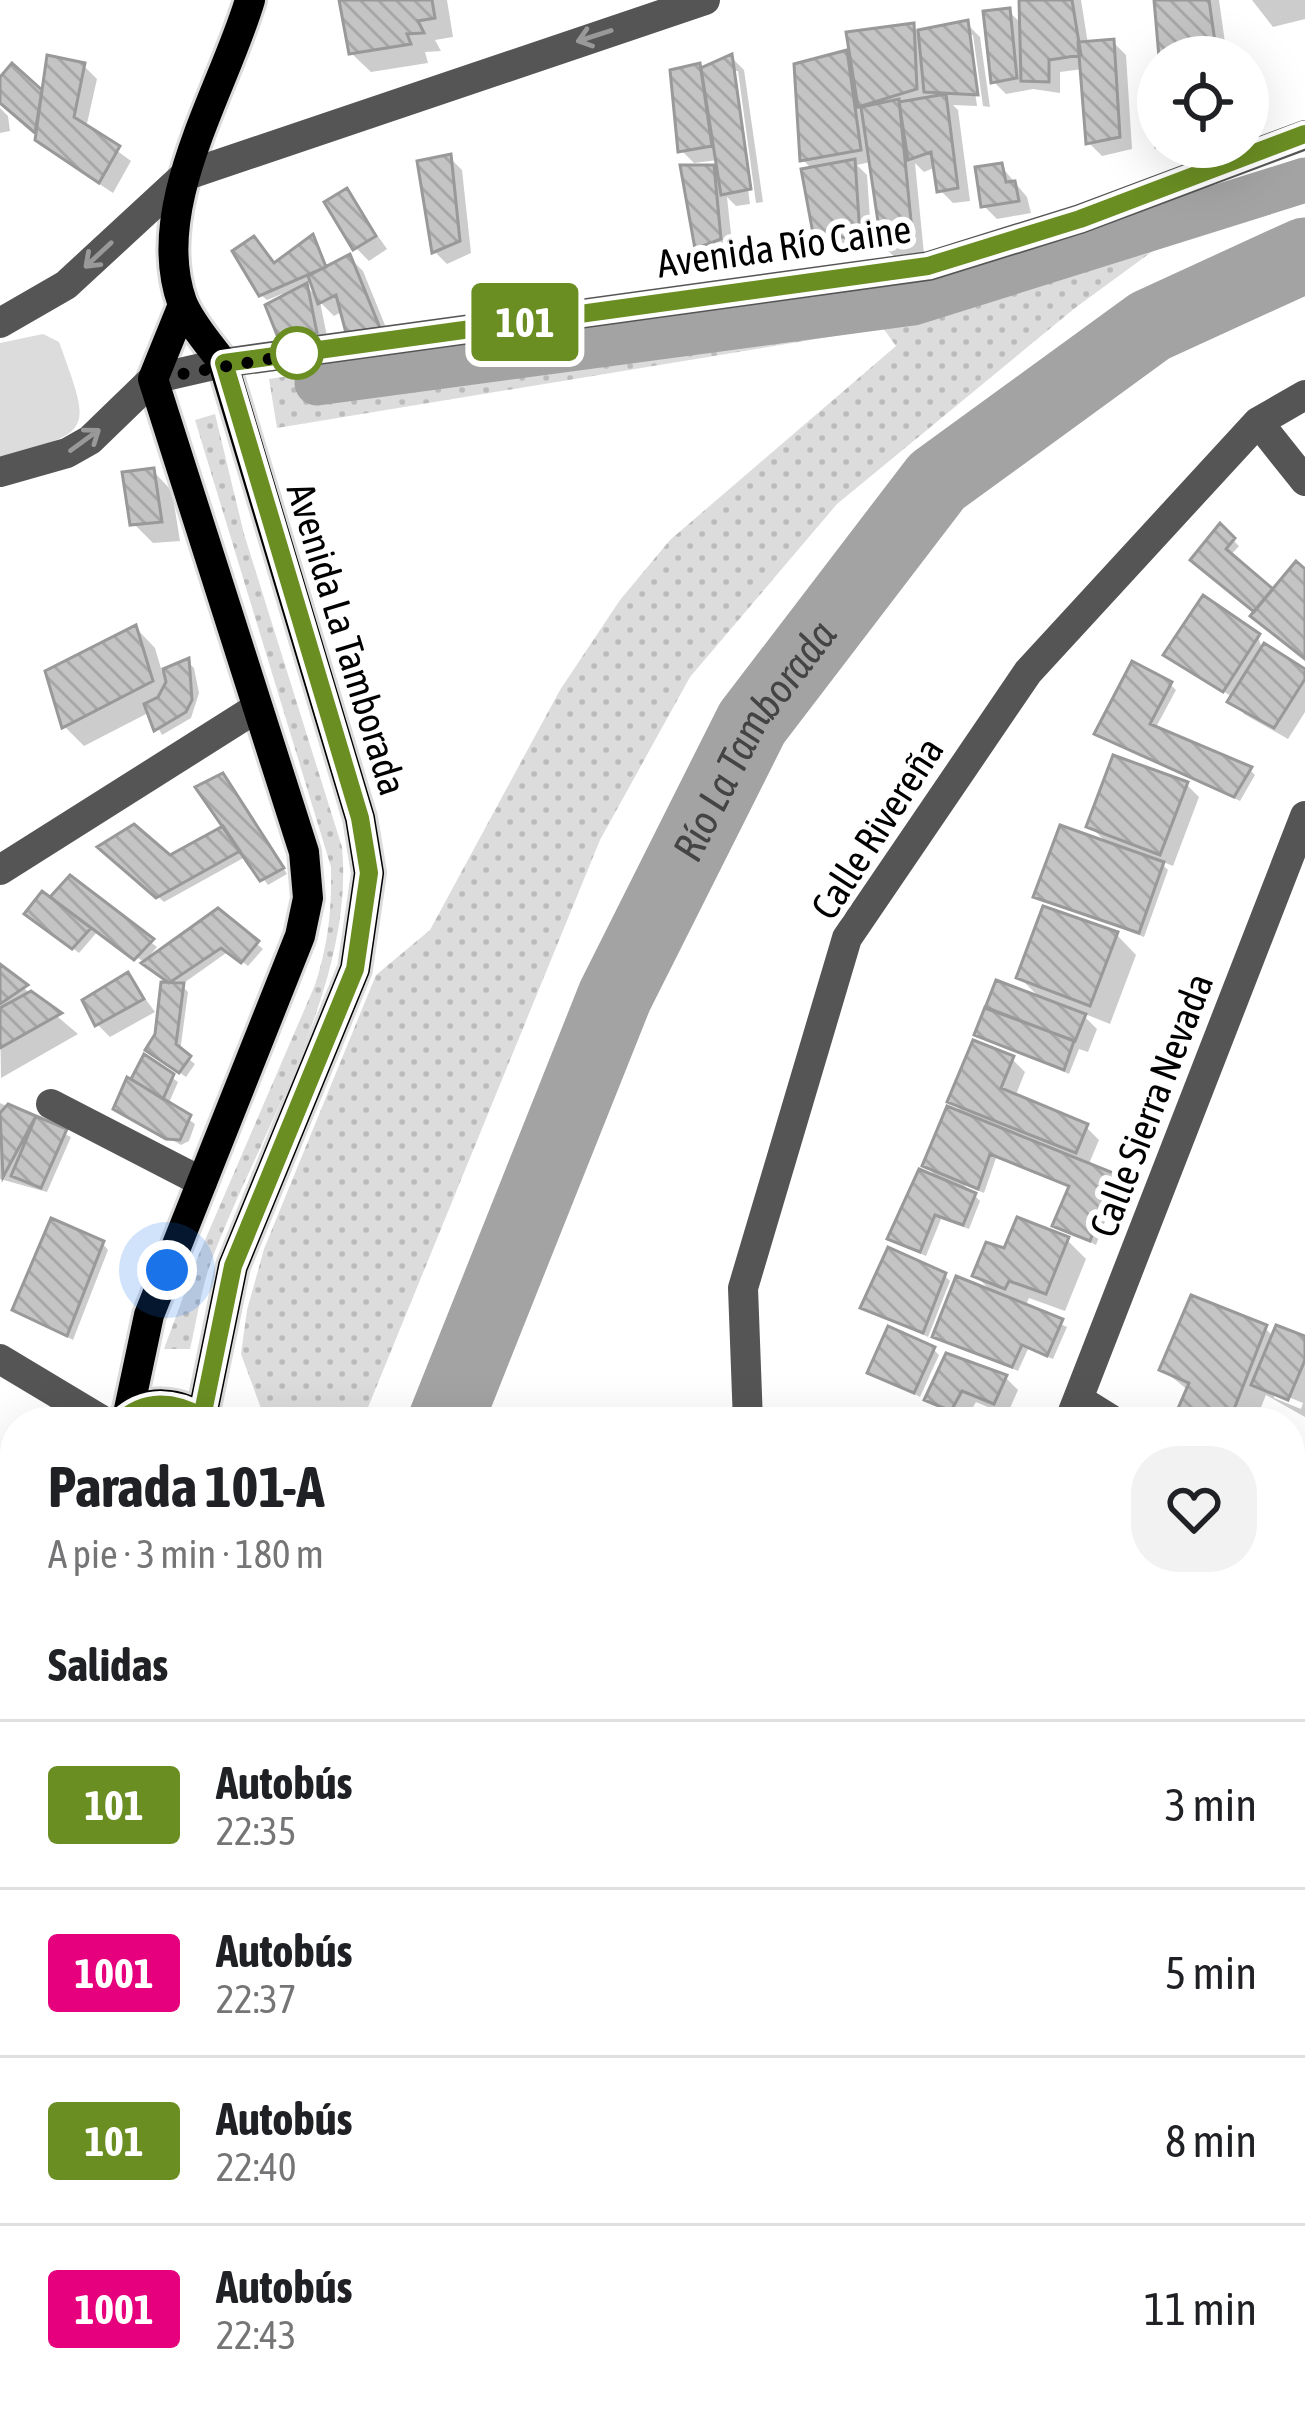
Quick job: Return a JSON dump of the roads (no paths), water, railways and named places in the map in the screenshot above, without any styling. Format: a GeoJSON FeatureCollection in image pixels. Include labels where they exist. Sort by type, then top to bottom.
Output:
{"type":"FeatureCollection","features":[{"type":"Feature","properties":{"kind":"main road","name":"Avenida La Tamborada"},"geometry":{"type":"LineString","coordinates":[[206,1407],[233,1266],[355,969],[369,873],[360,818],[224,363],[183,305],[174,266],[174,218],[184,176],[233,58],[250,0]]}},
{"type":"Feature","properties":{"kind":"main road"},"geometry":{"type":"LineString","coordinates":[[122,1407],[149,1315],[300,935],[308,898],[304,852],[153,379],[183,305]]}},
{"type":"Feature","properties":{"kind":"street"},"geometry":{"type":"LineString","coordinates":[[0,323],[66,285],[184,176],[705,0]]}},
{"type":"Feature","properties":{"kind":"street","name":"Avenida Río Caine"},"geometry":{"type":"LineString","coordinates":[[153,379],[224,363],[928,266],[1080,219],[1305,134]]}},
{"type":"Feature","properties":{"kind":"street"},"geometry":{"type":"LineString","coordinates":[[0,472],[67,453],[90,440],[153,379]]}},
{"type":"Feature","properties":{"kind":"street","name":"Calle Rivereña"},"geometry":{"type":"LineString","coordinates":[[747,1407],[743,1288],[847,938],[1028,672],[1258,422],[1305,395]]}},
{"type":"Feature","properties":{"kind":"street"},"geometry":{"type":"LineString","coordinates":[[1258,422],[1305,481]]}},
{"type":"Feature","properties":{"kind":"street"},"geometry":{"type":"LineString","coordinates":[[0,870],[255,709]]}},
{"type":"Feature","properties":{"kind":"street","name":"Calle Sierra Nevada"},"geometry":{"type":"LineString","coordinates":[[1075,1407],[1305,815]]}},
{"type":"Feature","properties":{"kind":"street"},"geometry":{"type":"LineString","coordinates":[[51,1104],[202,1182]]}},
{"type":"Feature","properties":{"kind":"street"},"geometry":{"type":"LineString","coordinates":[[0,1359],[94,1407]]}},
{"type":"Feature","properties":{"kind":"waterway"},"geometry":{"type":"LineString","coordinates":[[317,383],[913,303],[1305,180]]}},
{"type":"Feature","properties":{"kind":"waterway","name":"Río La Tamborada"},"geometry":{"type":"LineString","coordinates":[[451,1407],[615,996],[752,723],[937,481],[1150,326],[1305,255]]}}]}
